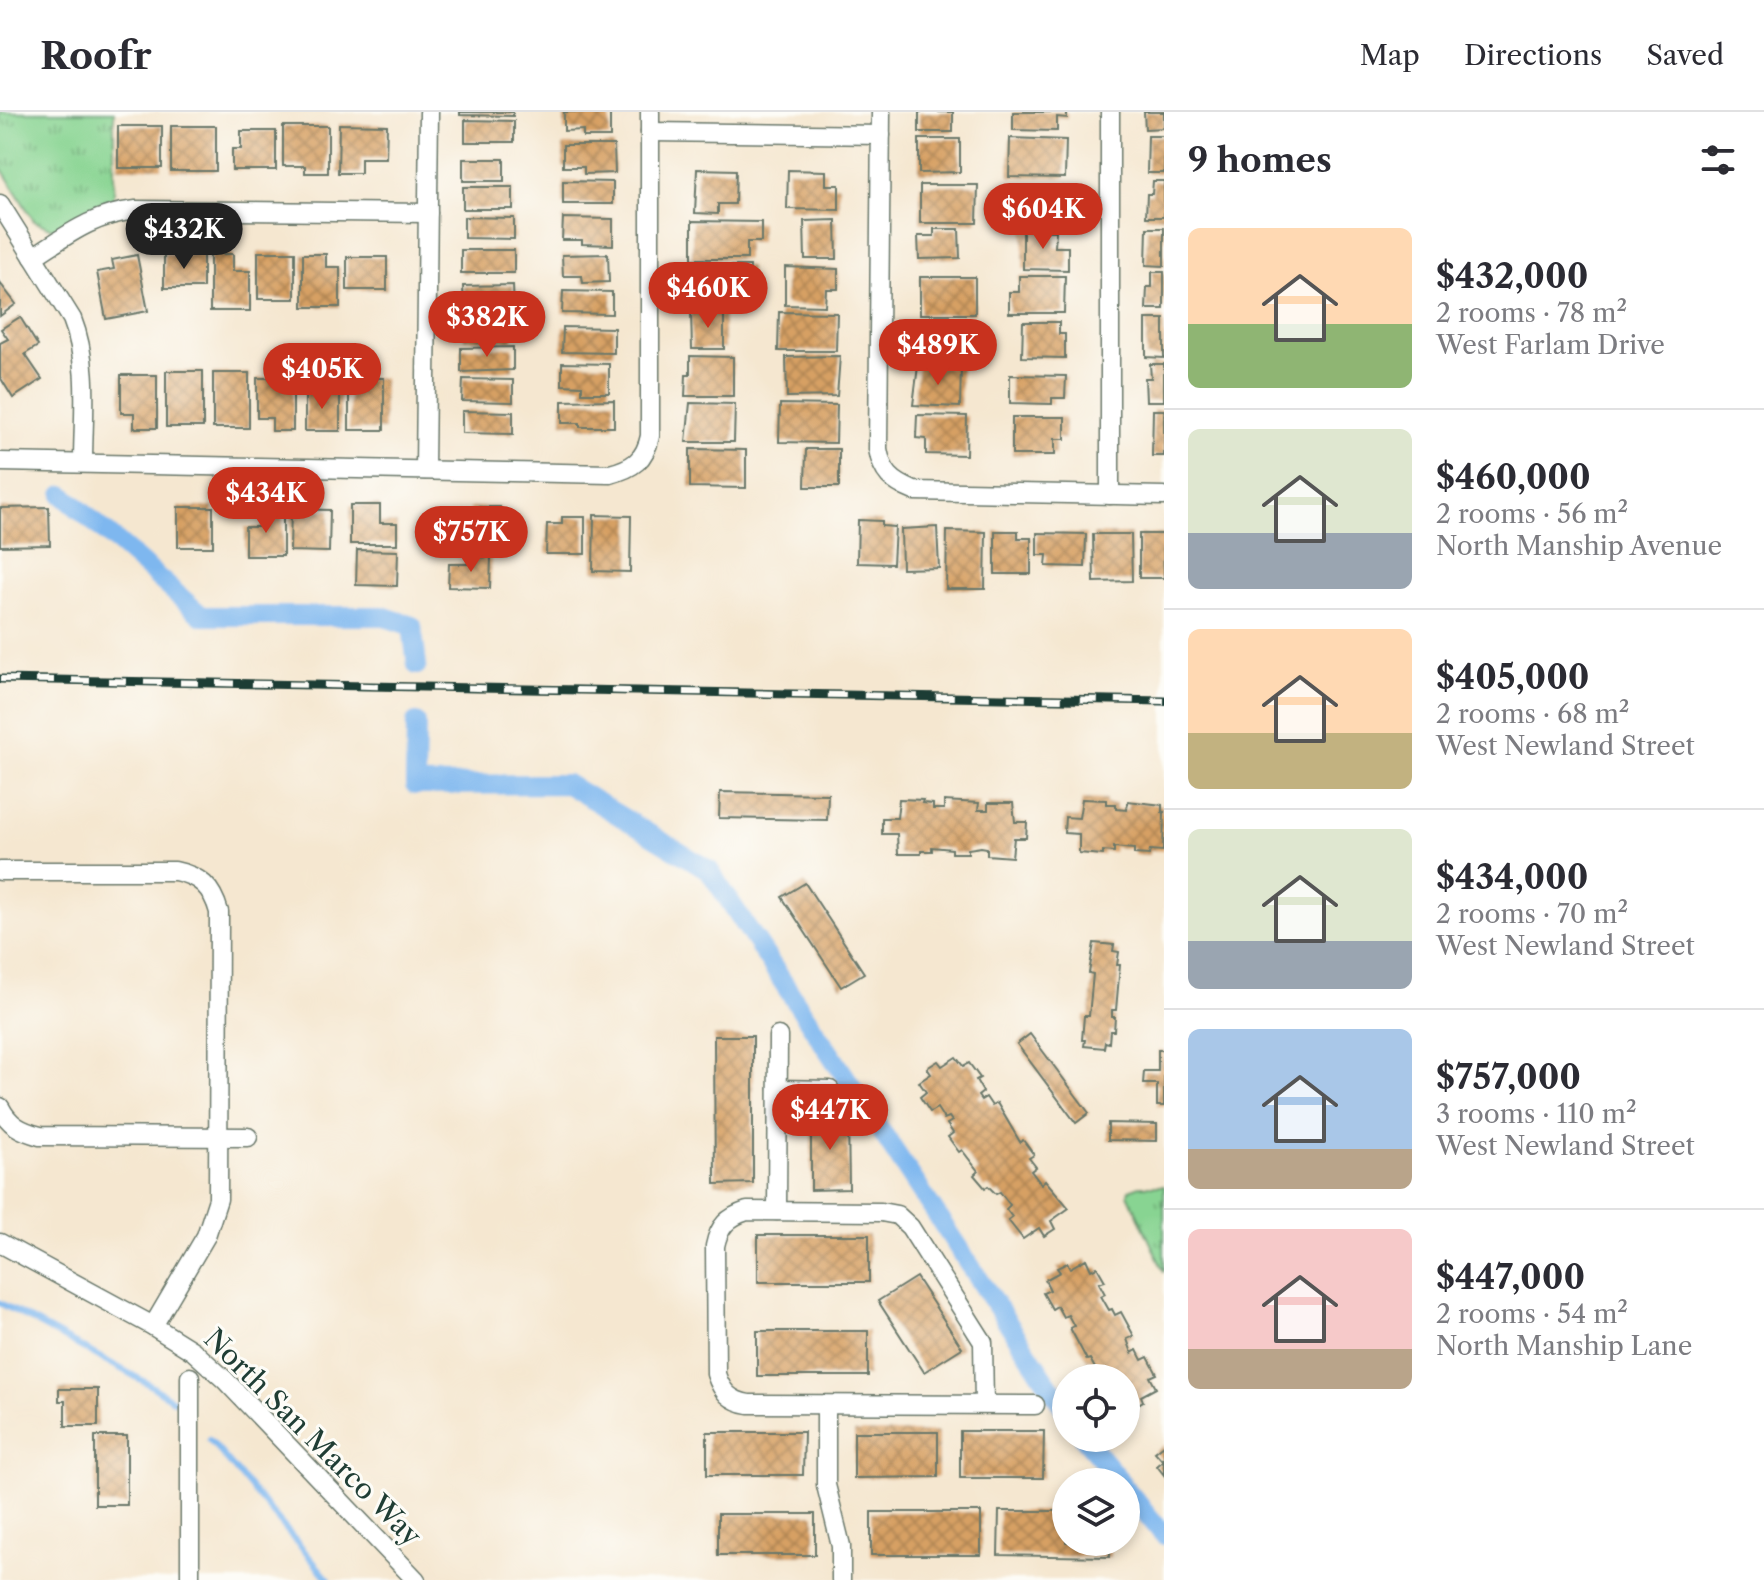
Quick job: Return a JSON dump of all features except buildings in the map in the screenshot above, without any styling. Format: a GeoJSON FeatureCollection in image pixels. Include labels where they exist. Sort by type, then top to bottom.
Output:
{"type":"FeatureCollection","features":[{"type":"Feature","properties":{"kind":"street"},"geometry":{"type":"LineString","coordinates":[[425,470],[429,112]]}},
{"type":"Feature","properties":{"kind":"street"},"geometry":{"type":"LineString","coordinates":[[0,462],[610,474],[637,464],[647,451],[650,436],[650,112]]}},
{"type":"Feature","properties":{"kind":"street"},"geometry":{"type":"LineString","coordinates":[[881,112],[878,449],[880,464],[886,475],[914,491],[1164,496]]}},
{"type":"Feature","properties":{"kind":"street"},"geometry":{"type":"LineString","coordinates":[[1110,112],[1110,495]]}},
{"type":"Feature","properties":{"kind":"street"},"geometry":{"type":"LineString","coordinates":[[650,132],[881,135]]}},
{"type":"Feature","properties":{"kind":"street"},"geometry":{"type":"LineString","coordinates":[[0,204],[72,319],[80,339],[84,357],[83,463]]}},
{"type":"Feature","properties":{"kind":"street"},"geometry":{"type":"LineString","coordinates":[[33,257],[88,221],[111,213],[136,210],[428,213]]}},
{"type":"Feature","properties":{"kind":"street"},"geometry":{"type":"LineString","coordinates":[[0,871],[175,871],[192,875],[205,883],[215,896],[219,912],[218,1199],[206,1236],[153,1326]]}},
{"type":"Feature","properties":{"kind":"street"},"geometry":{"type":"LineString","coordinates":[[777,1211],[778,1036]]}},
{"type":"Feature","properties":{"kind":"street"},"geometry":{"type":"LineString","coordinates":[[778,1089],[830,1090]]}},
{"type":"Feature","properties":{"kind":"street"},"geometry":{"type":"LineString","coordinates":[[0,1107],[10,1123],[24,1132],[40,1136],[248,1137]]}},
{"type":"Feature","properties":{"kind":"street"},"geometry":{"type":"LineString","coordinates":[[984,1405],[984,1354],[978,1331],[910,1227],[897,1215],[881,1212],[747,1211],[724,1222],[715,1246],[716,1374],[721,1389],[728,1397],[749,1404],[826,1405],[984,1405],[1035,1405]]}},
{"type":"Feature","properties":{"kind":"street","name":"North San Marco Way"},"geometry":{"type":"LineString","coordinates":[[0,1243],[193,1351],[225,1380],[416,1580]]}},
{"type":"Feature","properties":{"kind":"street"},"geometry":{"type":"LineString","coordinates":[[190,1377],[190,1580]]}},
{"type":"Feature","properties":{"kind":"street"},"geometry":{"type":"LineString","coordinates":[[826,1405],[826,1485],[841,1546],[841,1580]]}},
{"type":"Feature","properties":{"kind":"green space"},"geometry":{"type":"Polygon","coordinates":[[[0,112],[114,112],[114,201],[52,229],[34,221],[0,166],[0,112]]]}},
{"type":"Feature","properties":{"kind":"green space"},"geometry":{"type":"Polygon","coordinates":[[[1140,1186],[1164,1186],[1164,1272],[1128,1194],[1129,1190],[1140,1186]]]}},
{"type":"Feature","properties":{"kind":"waterway"},"geometry":{"type":"LineString","coordinates":[[63,495],[202,616],[382,616],[412,626],[417,665]]}},
{"type":"Feature","properties":{"kind":"waterway"},"geometry":{"type":"LineString","coordinates":[[416,723],[415,785],[567,784],[709,870],[1052,1390]]}},
{"type":"Feature","properties":{"kind":"waterway"},"geometry":{"type":"LineString","coordinates":[[0,1303],[147,1383],[174,1401]]}},
{"type":"Feature","properties":{"kind":"waterway"},"geometry":{"type":"LineString","coordinates":[[209,1439],[329,1580]]}},
{"type":"Feature","properties":{"kind":"waterway"},"geometry":{"type":"LineString","coordinates":[[1096,1452],[1109,1468]]}},
{"type":"Feature","properties":{"kind":"waterway"},"geometry":{"type":"LineString","coordinates":[[1140,1506],[1164,1535]]}},
{"type":"Feature","properties":{"kind":"railway"},"geometry":{"type":"LineString","coordinates":[[0,679],[1164,701]]}}]}
